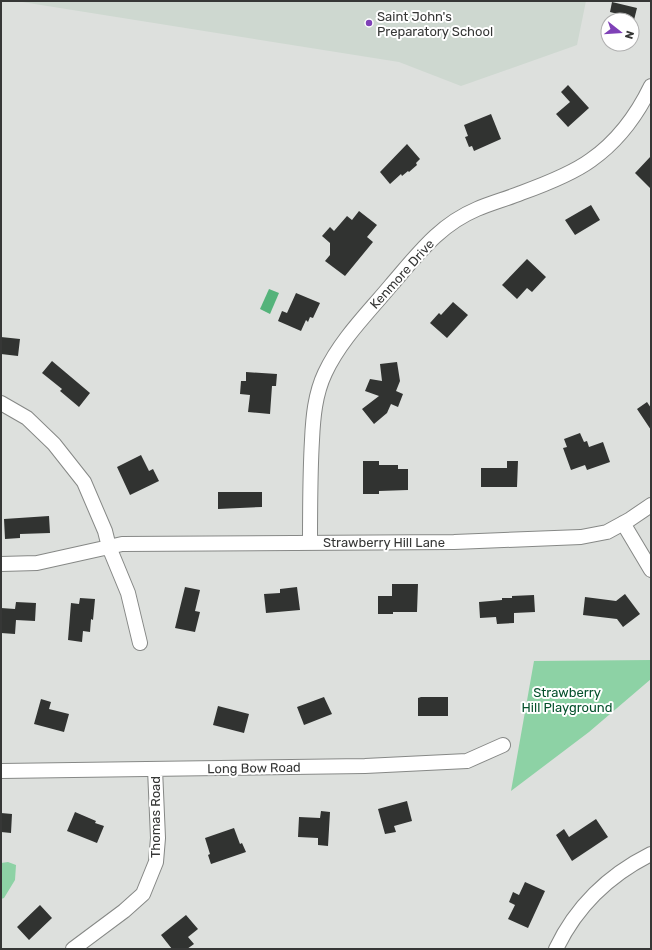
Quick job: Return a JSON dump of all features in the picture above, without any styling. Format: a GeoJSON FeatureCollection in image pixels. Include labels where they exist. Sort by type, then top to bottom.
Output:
{"type":"FeatureCollection","features":[{"type":"Feature","properties":{"kind":"street","name":"Kenmore Drive"},"geometry":{"type":"LineString","coordinates":[[310,543],[310,460],[313,413],[324,374],[338,350],[353,329],[423,247],[454,221],[476,209],[560,178],[591,161],[610,144],[627,125],[640,108],[651,86]]}},
{"type":"Feature","properties":{"kind":"street"},"geometry":{"type":"LineString","coordinates":[[1,403],[27,418],[54,444],[84,482],[128,593],[140,643]]}},
{"type":"Feature","properties":{"kind":"street","name":"Strawberry Hill Lane"},"geometry":{"type":"LineString","coordinates":[[1,564],[37,563],[122,544],[454,542],[574,537],[607,532],[651,505]]}},
{"type":"Feature","properties":{"kind":"street"},"geometry":{"type":"LineString","coordinates":[[623,523],[651,570]]}},
{"type":"Feature","properties":{"kind":"street","name":"Long Bow Road"},"geometry":{"type":"LineString","coordinates":[[1,771],[365,766],[466,761],[503,744]]}},
{"type":"Feature","properties":{"kind":"street","name":"Thomas Road"},"geometry":{"type":"LineString","coordinates":[[74,949],[124,911],[143,894],[156,862],[158,838],[155,769]]}},
{"type":"Feature","properties":{"kind":"street"},"geometry":{"type":"LineString","coordinates":[[556,949],[573,918],[596,892],[622,870],[651,854]]}},
{"type":"Feature","properties":{"kind":"shaded area","name":"Saint John's Preparatory School"},"geometry":{"type":"Polygon","coordinates":[[[16,1],[586,1],[577,45],[461,86],[399,62],[16,1]]]}},
{"type":"Feature","properties":{"kind":"shaded area"},"geometry":{"type":"Polygon","coordinates":[[[269,289],[279,293],[270,314],[260,309],[269,289]]]}},
{"type":"Feature","properties":{"kind":"green space","name":"Strawberry Hill Playground"},"geometry":{"type":"Polygon","coordinates":[[[651,660],[651,679],[589,732],[511,791],[534,661],[651,660]]]}},
{"type":"Feature","properties":{"kind":"green space"},"geometry":{"type":"Polygon","coordinates":[[[8,862],[16,865],[15,880],[4,898],[1,899],[1,863],[8,862]]]}},
{"type":"Feature","properties":{"kind":"building"},"geometry":{"type":"Polygon","coordinates":[[[612,2],[637,8],[636,12],[610,12],[612,2]]]}},
{"type":"Feature","properties":{"kind":"building"},"geometry":{"type":"Polygon","coordinates":[[[568,85],[589,108],[568,127],[556,114],[570,102],[561,92],[568,85]]]}},
{"type":"Feature","properties":{"kind":"building"},"geometry":{"type":"Polygon","coordinates":[[[491,114],[501,139],[474,151],[472,146],[469,147],[465,137],[468,136],[464,125],[491,114]]]}},
{"type":"Feature","properties":{"kind":"building"},"geometry":{"type":"Polygon","coordinates":[[[407,144],[420,159],[416,163],[417,165],[409,172],[408,171],[402,176],[401,174],[390,184],[380,172],[407,144]]]}},
{"type":"Feature","properties":{"kind":"building"},"geometry":{"type":"Polygon","coordinates":[[[651,156],[651,189],[635,173],[651,156]]]}},
{"type":"Feature","properties":{"kind":"building"},"geometry":{"type":"Polygon","coordinates":[[[591,205],[600,220],[575,235],[565,220],[591,205]]]}},
{"type":"Feature","properties":{"kind":"building"},"geometry":{"type":"Polygon","coordinates":[[[359,211],[377,225],[367,237],[373,242],[345,276],[325,261],[330,255],[330,243],[322,236],[330,227],[334,231],[347,216],[352,220],[359,211]]]}},
{"type":"Feature","properties":{"kind":"building"},"geometry":{"type":"Polygon","coordinates":[[[527,259],[546,277],[532,292],[527,288],[517,299],[502,285],[527,259]]]}},
{"type":"Feature","properties":{"kind":"building"},"geometry":{"type":"Polygon","coordinates":[[[296,293],[320,303],[313,318],[310,317],[308,322],[306,320],[301,331],[278,321],[282,311],[287,313],[296,293]]]}},
{"type":"Feature","properties":{"kind":"building"},"geometry":{"type":"Polygon","coordinates":[[[453,302],[468,315],[447,338],[430,323],[439,313],[441,315],[453,302]]]}},
{"type":"Feature","properties":{"kind":"building"},"geometry":{"type":"Polygon","coordinates":[[[1,337],[20,339],[18,356],[1,354],[1,337]]]}},
{"type":"Feature","properties":{"kind":"building"},"geometry":{"type":"Polygon","coordinates":[[[52,361],[90,393],[79,407],[60,391],[62,389],[42,373],[52,361]]]}},
{"type":"Feature","properties":{"kind":"building"},"geometry":{"type":"Polygon","coordinates":[[[397,362],[400,381],[396,391],[403,394],[398,407],[391,404],[387,413],[374,424],[362,409],[379,396],[365,391],[370,379],[382,381],[380,364],[397,362]]]}},
{"type":"Feature","properties":{"kind":"building"},"geometry":{"type":"Polygon","coordinates":[[[246,372],[277,374],[276,386],[272,386],[270,414],[248,412],[250,395],[240,394],[241,381],[246,381],[246,372]]]}},
{"type":"Feature","properties":{"kind":"building"},"geometry":{"type":"Polygon","coordinates":[[[647,402],[651,408],[651,430],[637,409],[647,402]]]}},
{"type":"Feature","properties":{"kind":"building"},"geometry":{"type":"Polygon","coordinates":[[[580,433],[584,442],[587,441],[589,447],[603,442],[610,462],[587,470],[585,465],[571,470],[563,448],[567,447],[564,439],[580,433]]]}},
{"type":"Feature","properties":{"kind":"building"},"geometry":{"type":"Polygon","coordinates":[[[141,455],[149,471],[153,469],[159,481],[130,495],[117,467],[141,455]]]}},
{"type":"Feature","properties":{"kind":"building"},"geometry":{"type":"Polygon","coordinates":[[[363,461],[379,461],[379,465],[398,465],[398,469],[408,469],[408,490],[379,491],[379,494],[363,494],[363,461]]]}},
{"type":"Feature","properties":{"kind":"building"},"geometry":{"type":"Polygon","coordinates":[[[507,461],[518,461],[517,487],[481,487],[481,468],[507,468],[507,461]]]}},
{"type":"Feature","properties":{"kind":"building"},"geometry":{"type":"Polygon","coordinates":[[[218,492],[262,492],[262,507],[218,509],[218,492]]]}},
{"type":"Feature","properties":{"kind":"building"},"geometry":{"type":"Polygon","coordinates":[[[49,516],[50,533],[20,534],[20,538],[5,539],[4,519],[49,516]]]}},
{"type":"Feature","properties":{"kind":"building"},"geometry":{"type":"Polygon","coordinates":[[[392,584],[418,584],[417,612],[393,612],[393,614],[378,614],[378,596],[392,596],[392,584]]]}},
{"type":"Feature","properties":{"kind":"building"},"geometry":{"type":"Polygon","coordinates":[[[185,587],[200,590],[195,611],[200,612],[195,632],[175,628],[185,587]]]}},
{"type":"Feature","properties":{"kind":"building"},"geometry":{"type":"Polygon","coordinates":[[[297,587],[300,610],[266,613],[264,594],[280,593],[280,589],[297,587]]]}},
{"type":"Feature","properties":{"kind":"building"},"geometry":{"type":"Polygon","coordinates":[[[625,594],[640,614],[623,627],[617,619],[583,615],[585,597],[616,601],[625,594]]]}},
{"type":"Feature","properties":{"kind":"building"},"geometry":{"type":"Polygon","coordinates":[[[534,595],[535,612],[514,613],[514,623],[497,624],[496,617],[480,618],[479,602],[502,600],[502,598],[512,598],[512,596],[534,595]]]}},
{"type":"Feature","properties":{"kind":"building"},"geometry":{"type":"Polygon","coordinates":[[[80,598],[95,599],[90,632],[83,631],[82,642],[68,640],[71,603],[79,604],[80,598]]]}},
{"type":"Feature","properties":{"kind":"building"},"geometry":{"type":"Polygon","coordinates":[[[16,602],[36,603],[35,621],[16,620],[15,634],[1,633],[1,608],[15,609],[16,602]]]}},
{"type":"Feature","properties":{"kind":"building"},"geometry":{"type":"Polygon","coordinates":[[[324,697],[332,714],[304,725],[297,707],[324,697]]]}},
{"type":"Feature","properties":{"kind":"building"},"geometry":{"type":"Polygon","coordinates":[[[448,697],[448,716],[418,716],[418,698],[448,697]]]}},
{"type":"Feature","properties":{"kind":"building"},"geometry":{"type":"Polygon","coordinates":[[[41,699],[51,702],[49,709],[69,714],[64,732],[34,724],[41,699]]]}},
{"type":"Feature","properties":{"kind":"building"},"geometry":{"type":"Polygon","coordinates":[[[218,706],[249,714],[244,733],[213,725],[218,706]]]}},
{"type":"Feature","properties":{"kind":"building"},"geometry":{"type":"Polygon","coordinates":[[[407,801],[412,821],[394,826],[396,832],[385,834],[378,809],[407,801]]]}},
{"type":"Feature","properties":{"kind":"building"},"geometry":{"type":"Polygon","coordinates":[[[321,811],[330,812],[328,846],[318,845],[318,838],[298,837],[299,817],[320,818],[321,811]]]}},
{"type":"Feature","properties":{"kind":"building"},"geometry":{"type":"Polygon","coordinates":[[[75,812],[96,821],[95,823],[104,826],[97,843],[67,831],[75,812]]]}},
{"type":"Feature","properties":{"kind":"building"},"geometry":{"type":"Polygon","coordinates":[[[1,813],[12,814],[11,833],[1,832],[1,813]]]}},
{"type":"Feature","properties":{"kind":"building"},"geometry":{"type":"Polygon","coordinates":[[[596,819],[608,837],[572,861],[556,835],[564,829],[569,837],[596,819]]]}},
{"type":"Feature","properties":{"kind":"building"},"geometry":{"type":"Polygon","coordinates":[[[234,828],[240,844],[242,843],[246,852],[211,864],[208,855],[210,854],[205,838],[234,828]]]}},
{"type":"Feature","properties":{"kind":"building"},"geometry":{"type":"Polygon","coordinates":[[[525,882],[545,891],[528,928],[508,919],[515,905],[509,902],[513,892],[519,895],[525,882]]]}},
{"type":"Feature","properties":{"kind":"building"},"geometry":{"type":"Polygon","coordinates":[[[40,905],[52,918],[29,940],[17,927],[40,905]]]}},
{"type":"Feature","properties":{"kind":"building"},"geometry":{"type":"Polygon","coordinates":[[[186,915],[198,929],[188,937],[194,944],[187,949],[172,949],[161,935],[186,915]]]}},
{"type":"Feature","properties":{"kind":"place","name":"Saint John's Preparatory School"},"geometry":{"type":"Point","coordinates":[369,23]}}]}
